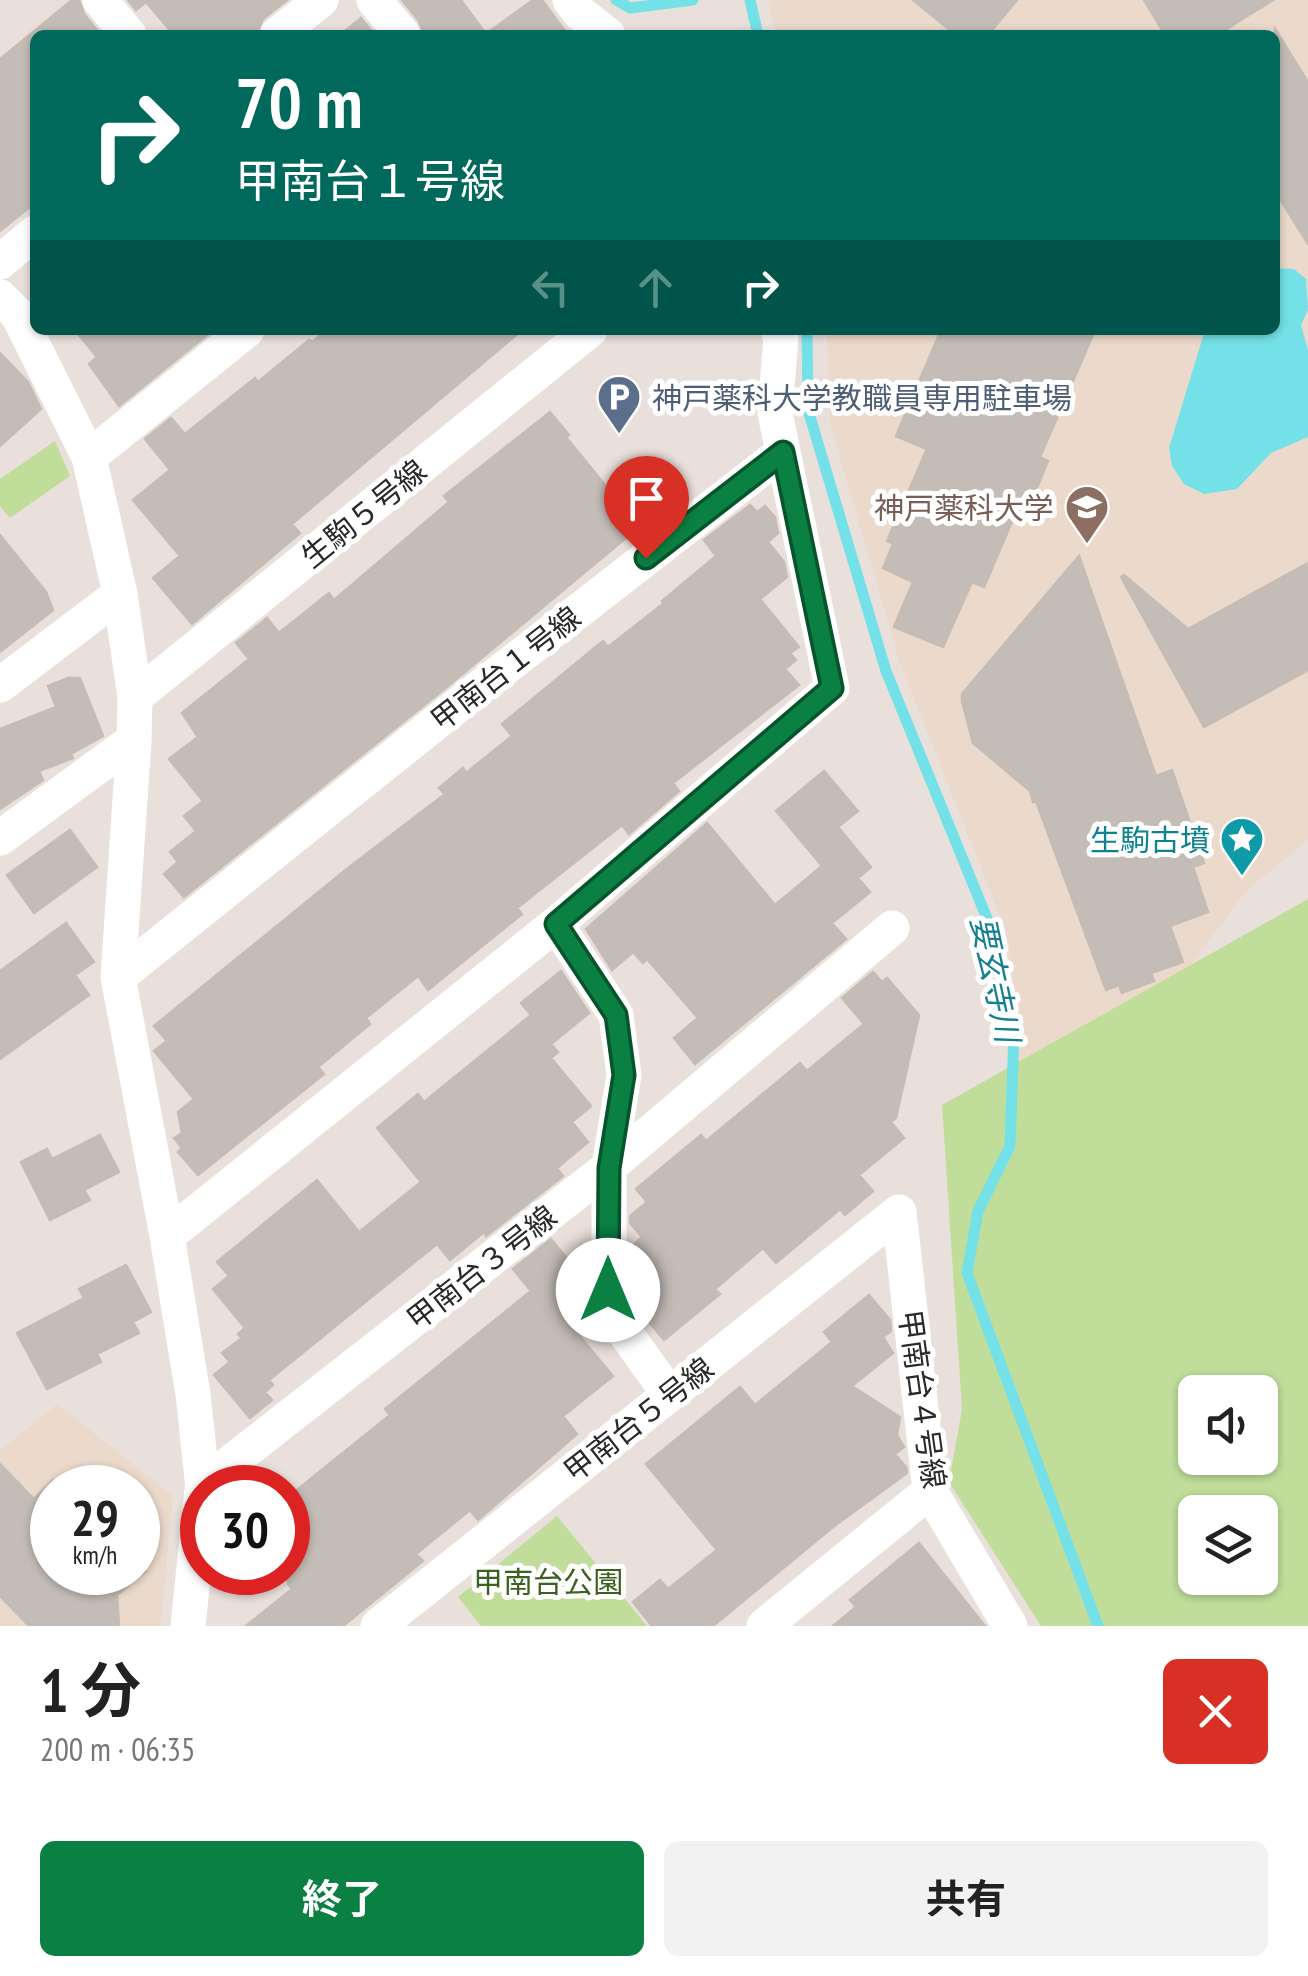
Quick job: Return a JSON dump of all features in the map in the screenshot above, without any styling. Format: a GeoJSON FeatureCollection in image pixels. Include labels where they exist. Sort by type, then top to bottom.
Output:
{"type":"FeatureCollection","features":[{"type":"Feature","properties":{"kind":"street"},"geometry":{"type":"LineString","coordinates":[[100,0],[125,30]]}},
{"type":"Feature","properties":{"kind":"street"},"geometry":{"type":"LineString","coordinates":[[283,30],[320,0]]}},
{"type":"Feature","properties":{"kind":"street"},"geometry":{"type":"LineString","coordinates":[[374,0],[398,30]]}},
{"type":"Feature","properties":{"kind":"street"},"geometry":{"type":"LineString","coordinates":[[570,0],[580,14],[601,30]]}},
{"type":"Feature","properties":{"kind":"street"},"geometry":{"type":"LineString","coordinates":[[0,262],[30,237]]}},
{"type":"Feature","properties":{"kind":"street"},"geometry":{"type":"LineString","coordinates":[[6,315],[90,457],[120,594],[134,696],[134,740],[118,977],[167,1236],[201,1465]]}},
{"type":"Feature","properties":{"kind":"street"},"geometry":{"type":"LineString","coordinates":[[90,457],[241,335]]}},
{"type":"Feature","properties":{"kind":"street","name":"生駒５号線"},"geometry":{"type":"LineString","coordinates":[[134,696],[584,335]]}},
{"type":"Feature","properties":{"kind":"street"},"geometry":{"type":"LineString","coordinates":[[167,1236],[556,924],[832,688],[775,413],[780,335]]}},
{"type":"Feature","properties":{"kind":"street","name":"甲南台１号線"},"geometry":{"type":"LineString","coordinates":[[118,977],[783,452]]}},
{"type":"Feature","properties":{"kind":"street"},"geometry":{"type":"LineString","coordinates":[[0,685],[120,594]]}},
{"type":"Feature","properties":{"kind":"street"},"geometry":{"type":"LineString","coordinates":[[0,838],[134,740]]}},
{"type":"Feature","properties":{"kind":"street"},"geometry":{"type":"LineString","coordinates":[[556,924],[616,1015],[624,1075],[609,1168],[608,1290],[626,1334],[669,1394]]}},
{"type":"Feature","properties":{"kind":"street","name":"甲南台３号線"},"geometry":{"type":"LineString","coordinates":[[231,1465],[609,1168],[892,928]]}},
{"type":"Feature","properties":{"kind":"street","name":"甲南台５号線"},"geometry":{"type":"LineString","coordinates":[[378,1626],[899,1212]]}},
{"type":"Feature","properties":{"kind":"street","name":"甲南台４号線"},"geometry":{"type":"LineString","coordinates":[[899,1212],[930,1490],[1010,1626]]}},
{"type":"Feature","properties":{"kind":"street"},"geometry":{"type":"LineString","coordinates":[[764,1626],[930,1490]]}},
{"type":"Feature","properties":{"kind":"street"},"geometry":{"type":"LineString","coordinates":[[188,1626],[191,1595]]}},
{"type":"Feature","properties":{"kind":"shaded area","name":"神戸薬科大学"},"geometry":{"type":"Polygon","coordinates":[[[768,0],[1308,0],[1308,840],[1248,889],[1194,960],[1158,1064],[1018,1072],[1021,1034],[1005,929],[900,664],[830,425],[827,335],[1280,335],[1280,30],[775,30],[768,0]]]}},
{"type":"Feature","properties":{"kind":"shaded area"},"geometry":{"type":"Polygon","coordinates":[[[57,1404],[134,1465],[30,1465],[30,1595],[160,1595],[160,1486],[173,1496],[161,1626],[0,1626],[0,1450],[57,1404]]]}},
{"type":"Feature","properties":{"kind":"green space"},"geometry":{"type":"Polygon","coordinates":[[[55,441],[70,476],[10,518],[0,506],[0,479],[55,441]]]}},
{"type":"Feature","properties":{"kind":"green space"},"geometry":{"type":"Polygon","coordinates":[[[1308,899],[1308,1626],[1041,1626],[949,1482],[962,1409],[942,1105],[1308,899]]]}},
{"type":"Feature","properties":{"kind":"green space","name":"甲南台公園"},"geometry":{"type":"Polygon","coordinates":[[[557,1516],[647,1626],[481,1626],[458,1597],[557,1516]]]}},
{"type":"Feature","properties":{"kind":"water"},"geometry":{"type":"Polygon","coordinates":[[[1280,268],[1294,269],[1306,279],[1308,310],[1301,325],[1308,350],[1308,437],[1271,453],[1237,489],[1204,494],[1184,484],[1172,466],[1169,448],[1203,335],[1280,335],[1280,268]]]}},
{"type":"Feature","properties":{"kind":"building"},"geometry":{"type":"Polygon","coordinates":[[[72,0],[79,0],[97,30],[35,30],[72,0]]]}},
{"type":"Feature","properties":{"kind":"building"},"geometry":{"type":"Polygon","coordinates":[[[128,0],[287,0],[263,19],[258,30],[170,30],[146,2],[136,10],[128,0]]]}},
{"type":"Feature","properties":{"kind":"building"},"geometry":{"type":"Polygon","coordinates":[[[402,0],[461,0],[483,30],[422,30],[402,0]]]}},
{"type":"Feature","properties":{"kind":"building"},"geometry":{"type":"Polygon","coordinates":[[[533,0],[542,0],[564,30],[492,30],[533,0]]]}},
{"type":"Feature","properties":{"kind":"building"},"geometry":{"type":"Polygon","coordinates":[[[913,0],[1017,0],[992,30],[950,30],[913,0]]]}},
{"type":"Feature","properties":{"kind":"building"},"geometry":{"type":"Polygon","coordinates":[[[1144,0],[1273,0],[1225,30],[1162,30],[1144,0]]]}},
{"type":"Feature","properties":{"kind":"building"},"geometry":{"type":"Polygon","coordinates":[[[361,18],[371,30],[346,30],[361,18]]]}},
{"type":"Feature","properties":{"kind":"building"},"geometry":{"type":"Polygon","coordinates":[[[30,34],[30,207],[0,231],[0,59],[30,34]]]}},
{"type":"Feature","properties":{"kind":"building"},"geometry":{"type":"Polygon","coordinates":[[[1280,37],[1308,82],[1308,244],[1280,199],[1280,37]]]}},
{"type":"Feature","properties":{"kind":"building"},"geometry":{"type":"Polygon","coordinates":[[[79,335],[207,335],[119,406],[89,364],[97,357],[79,335]]]}},
{"type":"Feature","properties":{"kind":"building"},"geometry":{"type":"Polygon","coordinates":[[[321,335],[516,335],[292,524],[300,533],[192,624],[153,578],[180,556],[133,500],[170,470],[145,439],[171,418],[185,434],[255,378],[258,382],[309,340],[312,342],[321,335]]]}},
{"type":"Feature","properties":{"kind":"building"},"geometry":{"type":"Polygon","coordinates":[[[939,335],[1093,335],[1040,457],[1048,461],[1026,514],[1017,510],[984,587],[972,582],[943,647],[894,627],[913,582],[883,568],[893,544],[887,541],[927,449],[896,436],[939,335]]]}},
{"type":"Feature","properties":{"kind":"building"},"geometry":{"type":"Polygon","coordinates":[[[0,353],[28,382],[41,409],[0,446],[0,353]]]}},
{"type":"Feature","properties":{"kind":"building"},"geometry":{"type":"Polygon","coordinates":[[[550,412],[639,527],[184,897],[164,874],[178,862],[170,852],[196,831],[184,816],[203,801],[169,759],[198,737],[182,713],[249,659],[236,643],[267,618],[279,633],[329,593],[334,600],[449,502],[444,496],[550,412]]]}},
{"type":"Feature","properties":{"kind":"building"},"geometry":{"type":"Polygon","coordinates":[[[750,505],[757,512],[765,506],[775,517],[778,533],[768,542],[784,562],[787,577],[760,599],[799,647],[790,653],[796,660],[785,669],[799,685],[673,783],[679,791],[629,834],[622,825],[517,908],[522,914],[428,990],[418,976],[366,1018],[370,1024],[318,1067],[324,1074],[198,1175],[178,1152],[182,1148],[174,1138],[182,1133],[178,1112],[194,1099],[154,1051],[167,1041],[154,1026],[445,794],[439,788],[463,768],[466,773],[512,736],[502,724],[603,641],[608,647],[664,603],[716,556],[704,540],[750,505]]]}},
{"type":"Feature","properties":{"kind":"building"},"geometry":{"type":"Polygon","coordinates":[[[0,535],[46,592],[53,610],[0,652],[0,535]]]}},
{"type":"Feature","properties":{"kind":"building"},"geometry":{"type":"Polygon","coordinates":[[[1079,556],[1156,776],[1172,770],[1204,863],[1193,867],[1208,912],[1170,926],[1183,962],[1151,973],[1154,981],[1122,993],[1119,985],[1106,990],[1036,801],[1033,802],[1030,791],[973,743],[962,701],[962,694],[1079,556]]]}},
{"type":"Feature","properties":{"kind":"building"},"geometry":{"type":"Polygon","coordinates":[[[1308,563],[1308,670],[1204,727],[1121,577],[1124,575],[1188,629],[1308,563]]]}},
{"type":"Feature","properties":{"kind":"building"},"geometry":{"type":"Polygon","coordinates":[[[80,678],[103,736],[71,754],[73,758],[39,771],[43,780],[0,809],[0,729],[56,707],[48,686],[80,678]]]}},
{"type":"Feature","properties":{"kind":"building"},"geometry":{"type":"Polygon","coordinates":[[[824,771],[858,811],[838,827],[871,867],[858,878],[870,892],[832,923],[846,939],[695,1064],[674,1038],[698,1018],[647,959],[643,963],[633,952],[612,970],[586,929],[707,823],[775,905],[822,866],[776,811],[824,771]]]}},
{"type":"Feature","properties":{"kind":"building"},"geometry":{"type":"Polygon","coordinates":[[[70,830],[97,867],[34,913],[7,875],[70,830]]]}},
{"type":"Feature","properties":{"kind":"building"},"geometry":{"type":"Polygon","coordinates":[[[66,923],[94,962],[75,975],[89,995],[0,1059],[0,971],[66,923]]]}},
{"type":"Feature","properties":{"kind":"building"},"geometry":{"type":"Polygon","coordinates":[[[561,971],[589,1013],[551,1044],[558,1052],[551,1058],[591,1106],[572,1122],[588,1142],[557,1168],[563,1176],[486,1236],[484,1232],[450,1260],[437,1244],[269,1380],[273,1385],[265,1392],[272,1400],[250,1418],[214,1375],[230,1362],[222,1353],[242,1338],[238,1334],[245,1328],[213,1289],[229,1276],[217,1262],[317,1180],[359,1232],[421,1182],[377,1128],[418,1094],[424,1102],[531,1015],[521,1003],[561,971]]]}},
{"type":"Feature","properties":{"kind":"building"},"geometry":{"type":"Polygon","coordinates":[[[873,972],[882,982],[887,978],[919,1015],[896,1118],[891,1122],[904,1138],[859,1175],[873,1191],[845,1215],[840,1209],[776,1263],[763,1248],[715,1289],[720,1294],[664,1340],[640,1311],[631,1288],[654,1269],[633,1245],[642,1237],[630,1223],[630,1216],[647,1202],[636,1189],[701,1135],[706,1141],[800,1063],[807,1071],[864,1024],[842,998],[873,972]]]}},
{"type":"Feature","properties":{"kind":"building"},"geometry":{"type":"Polygon","coordinates":[[[100,1135],[119,1172],[84,1190],[90,1200],[50,1220],[21,1162],[47,1149],[52,1159],[100,1135]]]}},
{"type":"Feature","properties":{"kind":"building"},"geometry":{"type":"Polygon","coordinates":[[[551,1239],[588,1284],[594,1310],[572,1327],[613,1376],[563,1416],[577,1434],[478,1520],[470,1510],[416,1554],[423,1561],[343,1626],[246,1626],[285,1595],[310,1595],[310,1479],[390,1415],[385,1409],[531,1291],[513,1269],[551,1239]]]}},
{"type":"Feature","properties":{"kind":"building"},"geometry":{"type":"Polygon","coordinates":[[[126,1265],[151,1312],[133,1322],[139,1333],[97,1354],[101,1362],[47,1389],[17,1333],[84,1298],[79,1289],[126,1265]]]}},
{"type":"Feature","properties":{"kind":"building"},"geometry":{"type":"Polygon","coordinates":[[[869,1295],[890,1320],[891,1331],[883,1337],[893,1353],[852,1386],[900,1417],[897,1435],[904,1447],[895,1454],[907,1473],[833,1527],[713,1626],[652,1626],[633,1602],[660,1580],[668,1589],[717,1550],[646,1464],[740,1387],[755,1405],[832,1342],[824,1332],[869,1295]]]}},
{"type":"Feature","properties":{"kind":"building"},"geometry":{"type":"Polygon","coordinates":[[[0,1464],[30,1495],[30,1595],[117,1595],[119,1626],[29,1626],[0,1596],[0,1464]]]}},
{"type":"Feature","properties":{"kind":"building"},"geometry":{"type":"Polygon","coordinates":[[[919,1543],[985,1626],[833,1626],[856,1607],[850,1600],[919,1543]]]}},
{"type":"Feature","properties":{"kind":"waterway","name":"要玄寺川"},"geometry":{"type":"LineString","coordinates":[[616,0],[630,8],[693,0]]}},
{"type":"Feature","properties":{"kind":"waterway","name":"要玄寺川"},"geometry":{"type":"LineString","coordinates":[[750,0],[757,30]]}},
{"type":"Feature","properties":{"kind":"waterway","name":"要玄寺川"},"geometry":{"type":"LineString","coordinates":[[807,335],[808,410],[886,671],[995,938],[1014,1033],[1010,1146],[978,1211],[967,1273],[1098,1626]]}},
{"type":"Feature","properties":{"kind":"place","name":"神戸薬科大学教職員専用駐車場"},"geometry":{"type":"Point","coordinates":[619,435]}},
{"type":"Feature","properties":{"kind":"place","name":"神戸薬科大学"},"geometry":{"type":"Point","coordinates":[1087,545]}},
{"type":"Feature","properties":{"kind":"place","name":"生駒古墳"},"geometry":{"type":"Point","coordinates":[1242,877]}},
{"type":"Feature","properties":{"kind":"route"},"geometry":{"type":"LineString","coordinates":[[608,1290],[609,1168],[624,1075],[616,1015],[556,924],[832,688],[783,452],[646,558]]}}]}
